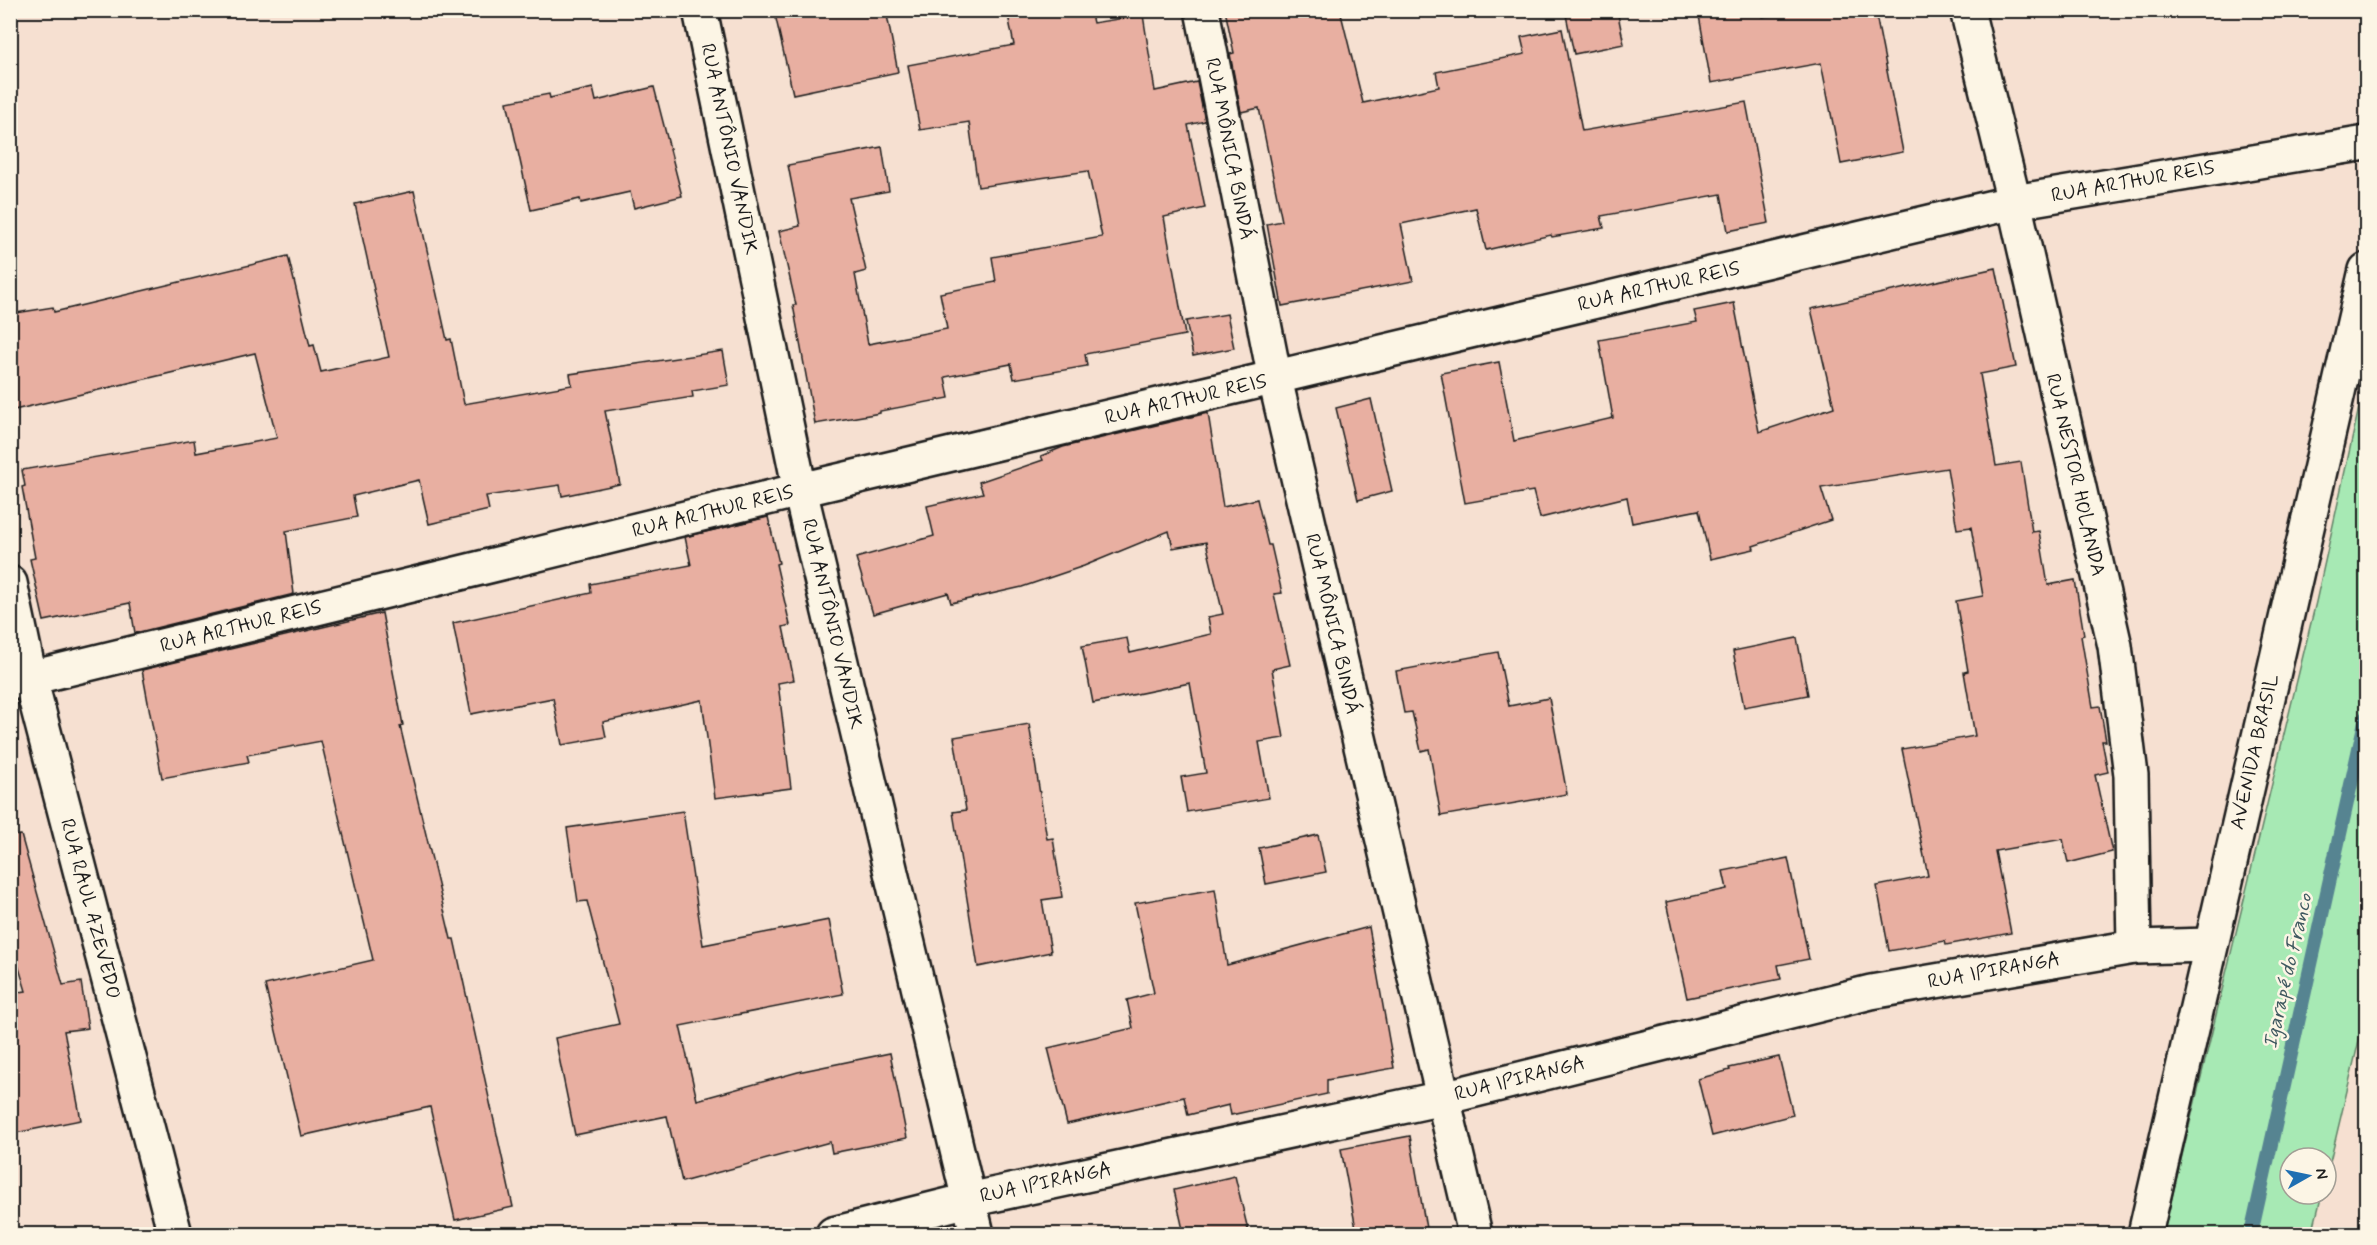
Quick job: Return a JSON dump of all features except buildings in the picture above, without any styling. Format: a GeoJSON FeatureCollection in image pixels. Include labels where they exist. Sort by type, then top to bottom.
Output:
{"type":"FeatureCollection","features":[{"type":"Feature","properties":{"kind":"main road","name":"RUA ANTÔNIO VANDIK"},"geometry":{"type":"LineString","coordinates":[[700,10],[800,490],[977,1234]]}},
{"type":"Feature","properties":{"kind":"main road","name":"RUA MÔNICA BINDÁ"},"geometry":{"type":"LineString","coordinates":[[1202,10],[1275,379],[1475,1234]]}},
{"type":"Feature","properties":{"kind":"main road","name":"RUA NESTOR HOLANDA"},"geometry":{"type":"LineString","coordinates":[[1966,10],[2014,202],[2115,646],[2131,775],[2134,947]]}},
{"type":"Feature","properties":{"kind":"main road","name":"RUA ARTHUR REIS"},"geometry":{"type":"LineString","coordinates":[[20,681],[800,490],[2014,202],[2367,143]]}},
{"type":"Feature","properties":{"kind":"main road","name":"AVENIDA BRASIL"},"geometry":{"type":"LineString","coordinates":[[2145,1234],[2367,270]]}},
{"type":"Feature","properties":{"kind":"main road","name":"RUA RAUL AZEVEDO"},"geometry":{"type":"LineString","coordinates":[[10,583],[20,681],[174,1234]]}},
{"type":"Feature","properties":{"kind":"main road","name":"RUA IPIRANGA"},"geometry":{"type":"LineString","coordinates":[[833,1234],[969,1200],[1443,1098],[1872,992],[2134,947],[2210,945]]}},
{"type":"Feature","properties":{"kind":"green space"},"geometry":{"type":"Polygon","coordinates":[[[2366,376],[2366,1011],[2334,1146],[2278,1146],[2278,1206],[2319,1206],[2312,1234],[2163,1234],[2316,602],[2366,376]]]}},
{"type":"Feature","properties":{"kind":"waterway","name":"Igarapé do Franco"},"geometry":{"type":"LineString","coordinates":[[2251,1234],[2366,717]]}}]}
